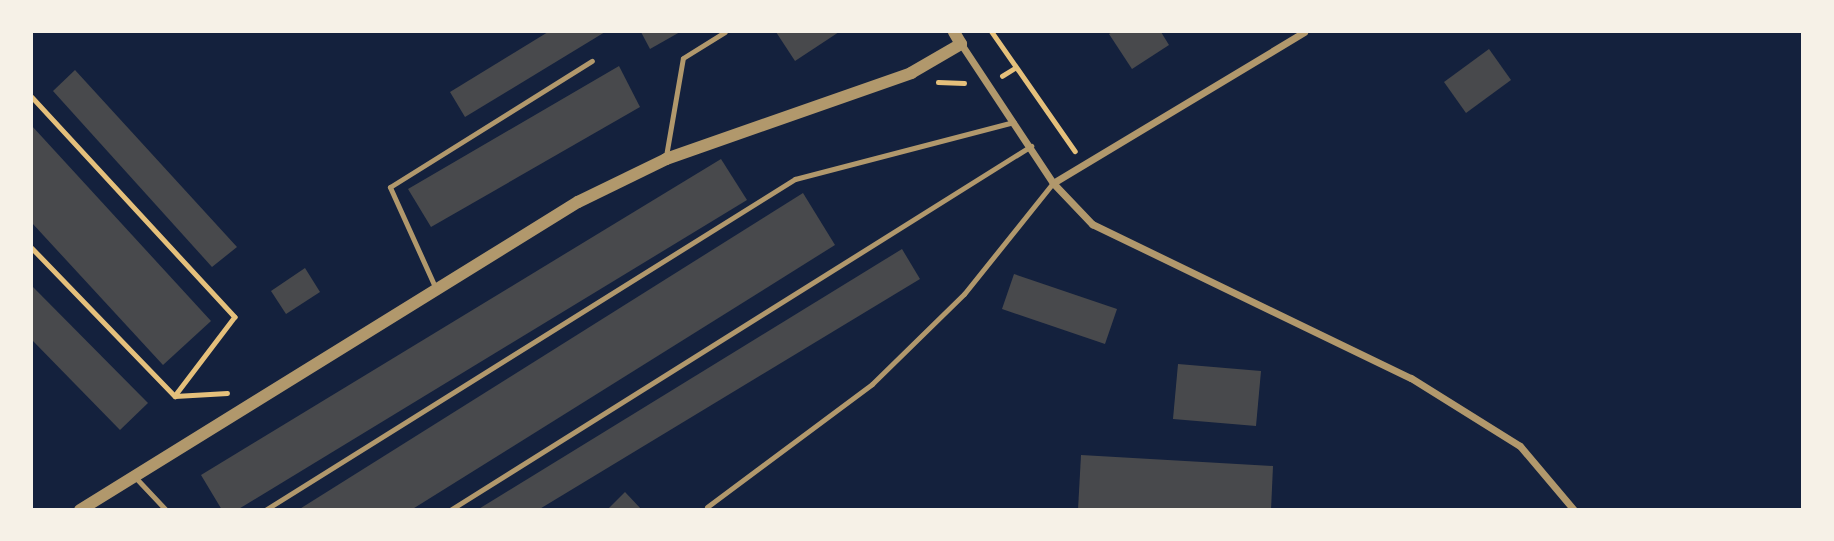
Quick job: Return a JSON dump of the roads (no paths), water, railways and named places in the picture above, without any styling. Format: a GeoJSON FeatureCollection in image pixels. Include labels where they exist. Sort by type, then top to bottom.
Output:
{"type":"FeatureCollection","features":[{"type":"Feature","properties":{"kind":"street"},"geometry":{"type":"LineString","coordinates":[[954,32],[1053,183],[1092,224],[1411,378],[1520,446],[1574,509]]}},
{"type":"Feature","properties":{"kind":"street"},"geometry":{"type":"LineString","coordinates":[[1053,183],[1083,162],[1304,32]]}},
{"type":"Feature","properties":{"kind":"street"},"geometry":{"type":"LineString","coordinates":[[80,509],[578,202],[666,159],[911,73],[961,44]]}},
{"type":"Feature","properties":{"kind":"lane"},"geometry":{"type":"LineString","coordinates":[[666,159],[682,58],[724,32]]}},
{"type":"Feature","properties":{"kind":"lane"},"geometry":{"type":"LineString","coordinates":[[436,289],[390,187],[592,61]]}},
{"type":"Feature","properties":{"kind":"lane"},"geometry":{"type":"LineString","coordinates":[[265,509],[795,179],[1014,122]]}},
{"type":"Feature","properties":{"kind":"lane"},"geometry":{"type":"LineString","coordinates":[[450,509],[1031,146]]}},
{"type":"Feature","properties":{"kind":"lane"},"geometry":{"type":"LineString","coordinates":[[707,507],[872,384],[964,294],[1053,183]]}},
{"type":"Feature","properties":{"kind":"lane"},"geometry":{"type":"LineString","coordinates":[[134,476],[166,509]]}}]}
